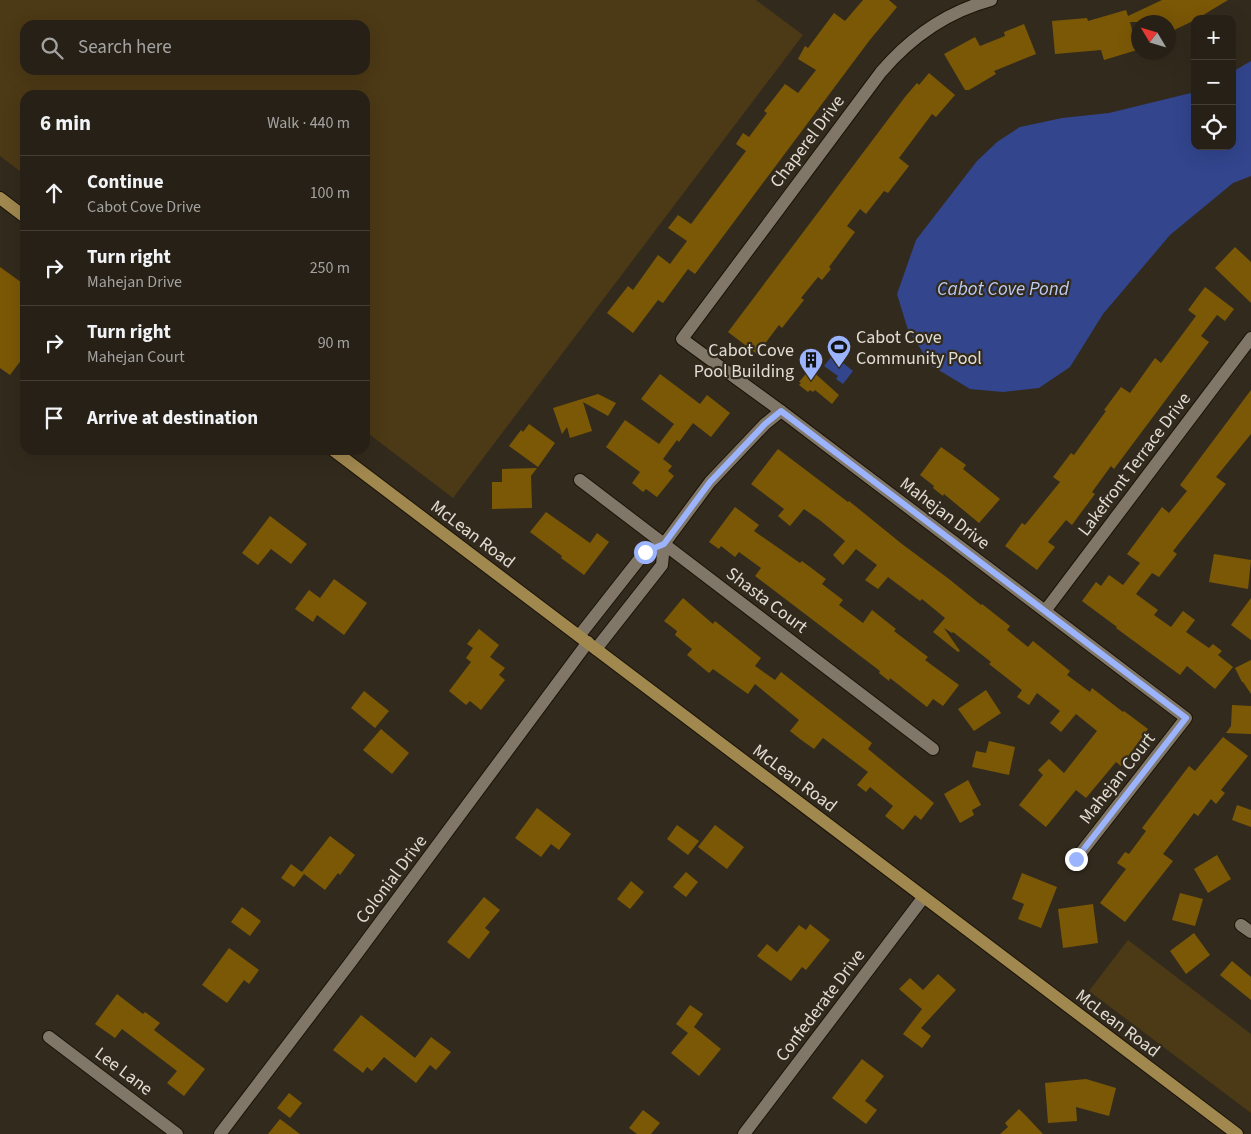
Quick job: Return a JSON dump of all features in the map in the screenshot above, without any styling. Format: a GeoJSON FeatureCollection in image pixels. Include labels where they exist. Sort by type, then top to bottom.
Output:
{"type":"FeatureCollection","features":[{"type":"Feature","properties":{"kind":"street","name":"Chaperel Drive"},"geometry":{"type":"LineString","coordinates":[[682,339],[894,56],[929,27],[974,4],[991,0]]}},
{"type":"Feature","properties":{"kind":"street"},"geometry":{"type":"LineString","coordinates":[[0,198],[20,213]]}},
{"type":"Feature","properties":{"kind":"street","name":"Lakefront Terrace Drive"},"geometry":{"type":"LineString","coordinates":[[1045,611],[1251,338]]}},
{"type":"Feature","properties":{"kind":"street","name":"Mahejan Drive"},"geometry":{"type":"LineString","coordinates":[[682,339],[781,411],[1186,718]]}},
{"type":"Feature","properties":{"kind":"street"},"geometry":{"type":"LineString","coordinates":[[588,643],[645,552],[664,544],[710,482],[765,424],[781,411]]}},
{"type":"Feature","properties":{"kind":"street","name":"McLean Road"},"geometry":{"type":"LineString","coordinates":[[340,455],[1237,1134]]}},
{"type":"Feature","properties":{"kind":"street","name":"Shasta Court"},"geometry":{"type":"LineString","coordinates":[[580,480],[933,750]]}},
{"type":"Feature","properties":{"kind":"street"},"geometry":{"type":"LineString","coordinates":[[588,643],[662,565],[664,544]]}},
{"type":"Feature","properties":{"kind":"street","name":"Colonial Drive"},"geometry":{"type":"LineString","coordinates":[[220,1134],[588,643]]}},
{"type":"Feature","properties":{"kind":"street","name":"Mahejan Court"},"geometry":{"type":"LineString","coordinates":[[1076,859],[1186,718]]}},
{"type":"Feature","properties":{"kind":"street","name":"Confederate Drive"},"geometry":{"type":"LineString","coordinates":[[744,1134],[923,898]]}},
{"type":"Feature","properties":{"kind":"street","name":"Lee Lane"},"geometry":{"type":"LineString","coordinates":[[49,1037],[178,1134]]}},
{"type":"Feature","properties":{"kind":"shaded area"},"geometry":{"type":"Polygon","coordinates":[[[0,0],[756,0],[803,35],[453,498],[370,435],[370,90],[20,90],[20,171],[0,156],[0,0]]]}},
{"type":"Feature","properties":{"kind":"shaded area"},"geometry":{"type":"Polygon","coordinates":[[[1128,940],[1251,1034],[1251,1113],[1089,991],[1128,940]]]}},
{"type":"Feature","properties":{"kind":"water","name":"Cabot Cove Pond"},"geometry":{"type":"Polygon","coordinates":[[[1251,61],[1251,176],[1233,183],[1170,235],[1103,314],[1070,367],[1039,388],[1003,392],[970,389],[932,366],[908,330],[897,294],[916,240],[977,161],[997,142],[1020,127],[1062,118],[1109,113],[1191,93],[1191,150],[1236,150],[1236,70],[1251,61]]]}},
{"type":"Feature","properties":{"kind":"water","name":"Cabot Cove Community Pool"},"geometry":{"type":"Polygon","coordinates":[[[833,355],[853,371],[843,384],[836,379],[838,376],[824,366],[833,355]]]}},
{"type":"Feature","properties":{"kind":"building"},"geometry":{"type":"Polygon","coordinates":[[[863,0],[889,0],[897,7],[869,41],[695,274],[688,269],[663,303],[658,300],[633,333],[607,313],[628,286],[633,290],[658,255],[670,264],[687,241],[668,228],[678,215],[691,224],[746,151],[736,144],[743,133],[749,137],[767,113],[764,111],[785,84],[798,93],[816,70],[798,59],[805,46],[808,48],[834,13],[845,21],[863,0]]]}},
{"type":"Feature","properties":{"kind":"building"},"geometry":{"type":"Polygon","coordinates":[[[1162,0],[1228,0],[1203,15],[1191,15],[1191,22],[1176,29],[1176,15],[1131,15],[1131,52],[1104,60],[1101,50],[1055,54],[1052,21],[1087,18],[1088,21],[1126,10],[1128,16],[1162,0]]]}},
{"type":"Feature","properties":{"kind":"building"},"geometry":{"type":"Polygon","coordinates":[[[1024,24],[1036,54],[994,71],[996,74],[969,90],[965,90],[944,54],[975,37],[980,46],[1005,36],[1004,32],[1024,24]]]}},
{"type":"Feature","properties":{"kind":"building"},"geometry":{"type":"Polygon","coordinates":[[[929,73],[955,95],[936,117],[932,114],[899,158],[909,166],[888,193],[884,191],[866,214],[860,209],[847,226],[855,232],[829,267],[831,269],[822,280],[818,277],[801,298],[804,300],[782,328],[779,325],[757,354],[728,332],[905,97],[929,73]]]}},
{"type":"Feature","properties":{"kind":"building"},"geometry":{"type":"Polygon","coordinates":[[[1235,247],[1251,262],[1251,303],[1215,268],[1235,247]]]}},
{"type":"Feature","properties":{"kind":"building"},"geometry":{"type":"Polygon","coordinates":[[[0,267],[20,281],[20,362],[10,375],[0,368],[0,267]]]}},
{"type":"Feature","properties":{"kind":"building"},"geometry":{"type":"Polygon","coordinates":[[[1205,287],[1234,309],[1225,321],[1217,315],[1201,336],[1209,342],[1114,469],[1111,466],[1092,492],[1095,494],[1072,525],[1066,520],[1048,542],[1055,547],[1037,570],[1005,546],[1022,523],[1025,525],[1060,482],[1053,477],[1071,453],[1074,455],[1121,387],[1130,393],[1155,358],[1161,363],[1196,316],[1188,310],[1205,287]]]}},
{"type":"Feature","properties":{"kind":"building"},"geometry":{"type":"Polygon","coordinates":[[[810,369],[839,395],[832,404],[815,390],[808,392],[799,385],[801,383],[799,382],[810,369]]]}},
{"type":"Feature","properties":{"kind":"building"},"geometry":{"type":"Polygon","coordinates":[[[660,374],[700,404],[707,395],[730,413],[711,437],[693,423],[679,442],[677,440],[663,459],[672,466],[668,471],[674,476],[657,497],[646,489],[643,492],[632,483],[640,472],[606,447],[625,420],[659,444],[674,424],[641,399],[660,374]]]}},
{"type":"Feature","properties":{"kind":"building"},"geometry":{"type":"Polygon","coordinates":[[[1251,390],[1251,434],[1216,477],[1226,484],[1173,551],[1177,554],[1159,577],[1152,573],[1136,594],[1158,610],[1154,615],[1171,627],[1183,611],[1195,620],[1186,632],[1209,648],[1213,644],[1222,651],[1218,655],[1233,667],[1215,689],[1187,666],[1180,675],[1082,601],[1096,582],[1101,586],[1109,575],[1123,585],[1140,563],[1127,554],[1162,507],[1169,513],[1187,491],[1180,485],[1251,390]]]}},
{"type":"Feature","properties":{"kind":"building"},"geometry":{"type":"Polygon","coordinates":[[[598,394],[616,403],[608,416],[583,402],[592,431],[570,438],[567,427],[562,434],[553,408],[598,394]]]}},
{"type":"Feature","properties":{"kind":"building"},"geometry":{"type":"Polygon","coordinates":[[[529,424],[555,443],[538,467],[509,446],[521,430],[523,432],[529,424]]]}},
{"type":"Feature","properties":{"kind":"building"},"geometry":{"type":"Polygon","coordinates":[[[941,447],[966,465],[963,469],[1000,499],[979,523],[944,494],[943,496],[933,488],[934,486],[920,475],[941,447]]]}},
{"type":"Feature","properties":{"kind":"building"},"geometry":{"type":"Polygon","coordinates":[[[778,449],[849,501],[1010,626],[1007,630],[1028,647],[1033,641],[1070,671],[1067,675],[1090,692],[1092,688],[1148,729],[1121,766],[1116,762],[1086,798],[1076,790],[1046,827],[1019,805],[1043,775],[1038,770],[1049,759],[1064,773],[1097,731],[1076,714],[1061,732],[1050,723],[1060,711],[1037,693],[1029,705],[1017,697],[1022,690],[953,632],[944,628],[960,651],[958,652],[933,632],[945,618],[922,599],[920,601],[888,577],[878,589],[865,580],[877,565],[856,549],[843,565],[833,555],[845,541],[821,521],[804,509],[790,526],[778,516],[784,509],[751,484],[778,449]]]}},
{"type":"Feature","properties":{"kind":"building"},"geometry":{"type":"Polygon","coordinates":[[[537,468],[531,476],[532,508],[492,509],[492,482],[502,482],[502,469],[537,468]]]}},
{"type":"Feature","properties":{"kind":"building"},"geometry":{"type":"Polygon","coordinates":[[[735,507],[759,525],[754,531],[800,563],[802,561],[826,579],[822,584],[843,600],[839,605],[863,623],[872,610],[896,629],[894,631],[928,657],[925,660],[959,685],[943,706],[933,699],[927,707],[890,678],[889,681],[879,673],[880,671],[755,576],[761,568],[739,552],[735,557],[721,546],[719,549],[709,542],[735,507]]]}},
{"type":"Feature","properties":{"kind":"building"},"geometry":{"type":"Polygon","coordinates":[[[546,512],[590,543],[597,533],[609,542],[584,575],[530,532],[546,512]]]}},
{"type":"Feature","properties":{"kind":"building"},"geometry":{"type":"Polygon","coordinates":[[[270,516],[307,544],[291,564],[271,549],[258,565],[242,553],[270,516]]]}},
{"type":"Feature","properties":{"kind":"building"},"geometry":{"type":"Polygon","coordinates":[[[1214,554],[1251,560],[1248,589],[1209,582],[1214,554]]]}},
{"type":"Feature","properties":{"kind":"building"},"geometry":{"type":"Polygon","coordinates":[[[334,579],[367,603],[344,635],[317,615],[313,622],[295,609],[309,590],[320,598],[334,579]]]}},
{"type":"Feature","properties":{"kind":"building"},"geometry":{"type":"Polygon","coordinates":[[[683,598],[713,624],[715,621],[761,658],[755,666],[775,680],[781,672],[872,743],[868,749],[934,803],[921,820],[915,815],[903,830],[885,816],[893,806],[870,787],[866,792],[857,785],[868,772],[823,738],[814,749],[800,739],[790,731],[799,720],[755,684],[748,694],[713,669],[709,673],[687,655],[692,649],[675,635],[677,631],[664,621],[683,598]]]}},
{"type":"Feature","properties":{"kind":"building"},"geometry":{"type":"Polygon","coordinates":[[[1251,598],[1251,640],[1231,625],[1251,598]]]}},
{"type":"Feature","properties":{"kind":"building"},"geometry":{"type":"Polygon","coordinates":[[[479,629],[499,645],[490,657],[505,668],[499,675],[505,680],[481,710],[470,701],[466,705],[449,691],[471,662],[466,658],[473,648],[467,644],[479,629]]]}},
{"type":"Feature","properties":{"kind":"building"},"geometry":{"type":"Polygon","coordinates":[[[1251,660],[1251,694],[1235,668],[1251,660]]]}},
{"type":"Feature","properties":{"kind":"building"},"geometry":{"type":"Polygon","coordinates":[[[986,690],[1001,713],[974,731],[958,709],[986,690]]]}},
{"type":"Feature","properties":{"kind":"building"},"geometry":{"type":"Polygon","coordinates":[[[364,691],[389,711],[375,728],[351,708],[364,691]]]}},
{"type":"Feature","properties":{"kind":"building"},"geometry":{"type":"Polygon","coordinates":[[[1232,705],[1251,706],[1251,734],[1226,733],[1231,726],[1232,705]]]}},
{"type":"Feature","properties":{"kind":"building"},"geometry":{"type":"Polygon","coordinates":[[[381,729],[409,753],[392,774],[363,750],[381,729]]]}},
{"type":"Feature","properties":{"kind":"building"},"geometry":{"type":"Polygon","coordinates":[[[1223,737],[1248,756],[1221,790],[1225,793],[1216,804],[1211,799],[1198,816],[1194,813],[1163,854],[1173,861],[1125,922],[1100,903],[1126,869],[1117,863],[1125,852],[1129,854],[1146,831],[1142,828],[1189,766],[1195,771],[1223,737]]]}},
{"type":"Feature","properties":{"kind":"building"},"geometry":{"type":"Polygon","coordinates":[[[989,741],[1015,747],[1009,775],[972,767],[976,751],[986,753],[989,741]]]}},
{"type":"Feature","properties":{"kind":"building"},"geometry":{"type":"Polygon","coordinates":[[[968,780],[981,805],[972,810],[974,815],[960,823],[944,794],[968,780]]]}},
{"type":"Feature","properties":{"kind":"building"},"geometry":{"type":"Polygon","coordinates":[[[1237,805],[1251,810],[1251,827],[1232,820],[1237,805]]]}},
{"type":"Feature","properties":{"kind":"building"},"geometry":{"type":"Polygon","coordinates":[[[537,808],[571,834],[559,850],[551,844],[541,857],[515,838],[537,808]]]}},
{"type":"Feature","properties":{"kind":"building"},"geometry":{"type":"Polygon","coordinates":[[[677,825],[699,841],[688,855],[667,839],[677,825]]]}},
{"type":"Feature","properties":{"kind":"building"},"geometry":{"type":"Polygon","coordinates":[[[715,825],[744,847],[727,869],[698,847],[715,825]]]}},
{"type":"Feature","properties":{"kind":"building"},"geometry":{"type":"Polygon","coordinates":[[[330,836],[355,855],[340,875],[338,873],[325,890],[304,874],[294,887],[281,878],[291,864],[302,872],[330,836]]]}},
{"type":"Feature","properties":{"kind":"building"},"geometry":{"type":"Polygon","coordinates":[[[1217,855],[1231,879],[1208,893],[1194,869],[1217,855]]]}},
{"type":"Feature","properties":{"kind":"building"},"geometry":{"type":"Polygon","coordinates":[[[686,872],[698,882],[686,897],[673,887],[686,872]]]}},
{"type":"Feature","properties":{"kind":"building"},"geometry":{"type":"Polygon","coordinates":[[[1022,873],[1057,887],[1041,928],[1018,919],[1024,904],[1012,899],[1022,873]]]}},
{"type":"Feature","properties":{"kind":"building"},"geometry":{"type":"Polygon","coordinates":[[[631,881],[644,892],[630,909],[617,899],[631,881]]]}},
{"type":"Feature","properties":{"kind":"building"},"geometry":{"type":"Polygon","coordinates":[[[1180,893],[1203,899],[1195,926],[1172,920],[1180,893]]]}},
{"type":"Feature","properties":{"kind":"building"},"geometry":{"type":"Polygon","coordinates":[[[484,897],[500,910],[485,928],[490,932],[469,959],[447,942],[484,897]]]}},
{"type":"Feature","properties":{"kind":"building"},"geometry":{"type":"Polygon","coordinates":[[[1093,904],[1098,943],[1063,948],[1058,909],[1093,904]]]}},
{"type":"Feature","properties":{"kind":"building"},"geometry":{"type":"Polygon","coordinates":[[[242,907],[261,921],[250,936],[231,922],[242,907]]]}},
{"type":"Feature","properties":{"kind":"building"},"geometry":{"type":"Polygon","coordinates":[[[810,924],[830,940],[806,970],[802,967],[791,981],[757,956],[767,944],[777,952],[799,925],[806,930],[810,924]]]}},
{"type":"Feature","properties":{"kind":"building"},"geometry":{"type":"Polygon","coordinates":[[[1194,933],[1210,955],[1186,974],[1170,951],[1194,933]]]}},
{"type":"Feature","properties":{"kind":"building"},"geometry":{"type":"Polygon","coordinates":[[[229,948],[259,970],[249,984],[244,980],[227,1003],[202,985],[229,948]]]}},
{"type":"Feature","properties":{"kind":"building"},"geometry":{"type":"Polygon","coordinates":[[[1232,961],[1251,977],[1251,1000],[1220,975],[1232,961]]]}},
{"type":"Feature","properties":{"kind":"building"},"geometry":{"type":"Polygon","coordinates":[[[938,974],[956,990],[921,1028],[931,1036],[922,1048],[903,1034],[922,1009],[899,989],[910,978],[923,990],[938,974]]]}},
{"type":"Feature","properties":{"kind":"building"},"geometry":{"type":"Polygon","coordinates":[[[117,994],[143,1014],[145,1012],[160,1023],[154,1030],[205,1069],[184,1096],[167,1083],[177,1071],[122,1029],[115,1038],[95,1024],[117,994]]]}},
{"type":"Feature","properties":{"kind":"building"},"geometry":{"type":"Polygon","coordinates":[[[690,1005],[703,1014],[694,1027],[721,1049],[699,1076],[671,1053],[688,1033],[676,1024],[690,1005]]]}},
{"type":"Feature","properties":{"kind":"building"},"geometry":{"type":"Polygon","coordinates":[[[361,1015],[415,1058],[431,1037],[451,1052],[436,1070],[430,1065],[416,1083],[384,1057],[372,1071],[367,1067],[363,1073],[333,1050],[361,1015]]]}},
{"type":"Feature","properties":{"kind":"building"},"geometry":{"type":"Polygon","coordinates":[[[862,1059],[884,1076],[865,1101],[877,1110],[866,1124],[832,1098],[862,1059]]]}},
{"type":"Feature","properties":{"kind":"building"},"geometry":{"type":"Polygon","coordinates":[[[1086,1079],[1116,1088],[1109,1116],[1076,1107],[1077,1121],[1048,1123],[1045,1083],[1086,1079]]]}},
{"type":"Feature","properties":{"kind":"building"},"geometry":{"type":"Polygon","coordinates":[[[289,1093],[302,1103],[290,1118],[277,1108],[289,1093]]]}},
{"type":"Feature","properties":{"kind":"building"},"geometry":{"type":"Polygon","coordinates":[[[1019,1109],[1043,1134],[1000,1134],[1008,1127],[1005,1123],[1019,1109]]]}},
{"type":"Feature","properties":{"kind":"building"},"geometry":{"type":"Polygon","coordinates":[[[643,1110],[660,1123],[651,1134],[637,1134],[629,1128],[643,1110]]]}},
{"type":"Feature","properties":{"kind":"building"},"geometry":{"type":"Polygon","coordinates":[[[280,1119],[300,1134],[268,1134],[280,1119]]]}},
{"type":"Feature","properties":{"kind":"place","name":"Cabot Cove Community Pool"},"geometry":{"type":"Point","coordinates":[839,368]}},
{"type":"Feature","properties":{"kind":"place","name":"Cabot Cove Pool Building"},"geometry":{"type":"Point","coordinates":[811,381]}},
{"type":"Feature","properties":{"kind":"route"},"geometry":{"type":"LineString","coordinates":[[645,552],[664,544],[710,482],[765,424],[781,411],[1186,718],[1076,859]]}}]}
